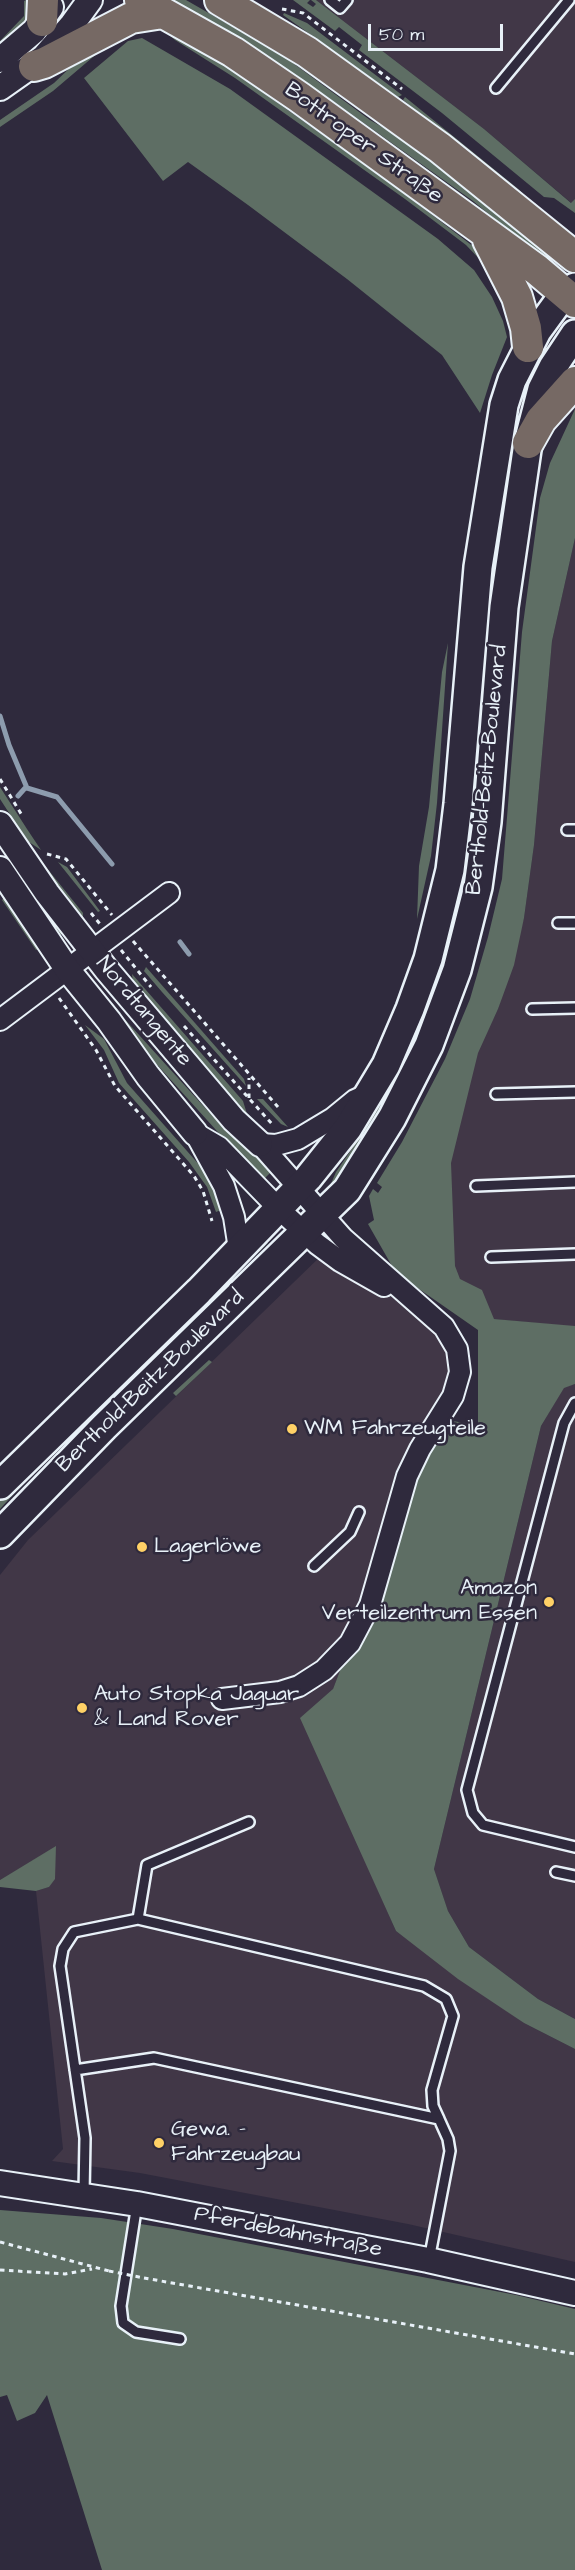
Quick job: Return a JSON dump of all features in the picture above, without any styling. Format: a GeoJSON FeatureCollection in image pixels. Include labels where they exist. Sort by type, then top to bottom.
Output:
{"type":"FeatureCollection","features":[{"type":"Feature","properties":{"kind":"main road","name":"Bottroper Straße"},"geometry":{"type":"LineString","coordinates":[[231,4],[307,52],[440,148],[575,257]]}},
{"type":"Feature","properties":{"kind":"main road"},"geometry":{"type":"LineString","coordinates":[[34,66],[152,6]]}},
{"type":"Feature","properties":{"kind":"main road","name":"Bottroper Straße"},"geometry":{"type":"LineString","coordinates":[[152,6],[233,52],[299,97],[572,295]]}},
{"type":"Feature","properties":{"kind":"main road"},"geometry":{"type":"LineString","coordinates":[[542,230],[575,233]]}},
{"type":"Feature","properties":{"kind":"main road"},"geometry":{"type":"LineString","coordinates":[[484,232],[517,297],[526,328],[528,347]]}},
{"type":"Feature","properties":{"kind":"main road","name":"Berthold-Beitz-Boulevard"},"geometry":{"type":"LineString","coordinates":[[0,1485],[298,1189],[336,1145],[375,1085],[410,1010],[428,959],[446,891],[457,822],[471,634],[489,485],[504,405],[512,380],[545,318],[572,295]]}},
{"type":"Feature","properties":{"kind":"main road","name":"Berthold-Beitz-Boulevard"},"geometry":{"type":"LineString","coordinates":[[0,1534],[104,1427],[313,1225],[356,1177],[409,1084],[445,1006],[469,930],[485,837],[499,651],[510,559],[528,443],[542,389],[575,334]]}},
{"type":"Feature","properties":{"kind":"main road"},"geometry":{"type":"LineString","coordinates":[[528,443],[541,420],[575,382]]}},
{"type":"Feature","properties":{"kind":"street"},"geometry":{"type":"LineString","coordinates":[[0,88],[34,66],[71,26],[90,0]]}},
{"type":"Feature","properties":{"kind":"street"},"geometry":{"type":"LineString","coordinates":[[0,60],[28,38],[47,7]]}},
{"type":"Feature","properties":{"kind":"street","name":"Nordtangente"},"geometry":{"type":"LineString","coordinates":[[0,824],[47,893],[108,938],[234,1120],[269,1136],[298,1189]]}},
{"type":"Feature","properties":{"kind":"street","name":"Nordtangente"},"geometry":{"type":"LineString","coordinates":[[0,869],[67,969],[148,1076],[195,1133],[224,1186],[234,1217],[239,1249]]}},
{"type":"Feature","properties":{"kind":"street"},"geometry":{"type":"LineString","coordinates":[[0,1020],[169,893]]}},
{"type":"Feature","properties":{"kind":"street"},"geometry":{"type":"LineString","coordinates":[[269,1136],[276,1144],[298,1139],[333,1119],[375,1085]]}},
{"type":"Feature","properties":{"kind":"street","name":"Nordtangente"},"geometry":{"type":"LineString","coordinates":[[195,1133],[219,1147],[279,1209]]}},
{"type":"Feature","properties":{"kind":"street"},"geometry":{"type":"LineString","coordinates":[[222,1699],[280,1692],[306,1682],[338,1658],[350,1643],[364,1619],[407,1476],[420,1449],[453,1396],[459,1378],[458,1356],[451,1336],[439,1322],[417,1305],[340,1261],[313,1225],[298,1189]]}},
{"type":"Feature","properties":{"kind":"street"},"geometry":{"type":"LineString","coordinates":[[279,1209],[313,1225]]}},
{"type":"Feature","properties":{"kind":"street","name":"Pferdebahnstraße"},"geometry":{"type":"LineString","coordinates":[[0,2183],[137,2204],[429,2260],[575,2293]]}},
{"type":"Feature","properties":{"kind":"lane"},"geometry":{"type":"LineString","coordinates":[[330,0],[340,8],[347,0]]}},
{"type":"Feature","properties":{"kind":"lane"},"geometry":{"type":"LineString","coordinates":[[496,88],[569,0]]}},
{"type":"Feature","properties":{"kind":"lane"},"geometry":{"type":"LineString","coordinates":[[558,923],[575,923]]}},
{"type":"Feature","properties":{"kind":"lane"},"geometry":{"type":"LineString","coordinates":[[532,1009],[575,1008]]}},
{"type":"Feature","properties":{"kind":"lane"},"geometry":{"type":"LineString","coordinates":[[496,1094],[575,1092]]}},
{"type":"Feature","properties":{"kind":"lane"},"geometry":{"type":"LineString","coordinates":[[476,1186],[575,1182]]}},
{"type":"Feature","properties":{"kind":"lane"},"geometry":{"type":"LineString","coordinates":[[491,1257],[575,1254]]}},
{"type":"Feature","properties":{"kind":"lane"},"geometry":{"type":"LineString","coordinates":[[575,1402],[564,1423],[467,1790],[473,1813],[483,1825],[575,1847]]}},
{"type":"Feature","properties":{"kind":"lane"},"geometry":{"type":"LineString","coordinates":[[314,1566],[350,1532],[359,1512]]}},
{"type":"Feature","properties":{"kind":"lane"},"geometry":{"type":"LineString","coordinates":[[138,1920],[147,1865],[249,1822]]}},
{"type":"Feature","properties":{"kind":"lane"},"geometry":{"type":"LineString","coordinates":[[556,1872],[575,1876]]}},
{"type":"Feature","properties":{"kind":"lane"},"geometry":{"type":"LineString","coordinates":[[84,2197],[85,2138],[60,1966],[63,1948],[74,1932],[138,1920],[424,1986],[446,1999],[453,2016],[432,2090],[433,2106],[448,2139],[450,2151],[429,2260]]}},
{"type":"Feature","properties":{"kind":"lane"},"geometry":{"type":"LineString","coordinates":[[75,2070],[154,2058],[439,2119]]}},
{"type":"Feature","properties":{"kind":"lane"},"geometry":{"type":"LineString","coordinates":[[137,2204],[121,2306],[123,2323],[136,2332],[180,2339]]}},
{"type":"Feature","properties":{"kind":"path"},"geometry":{"type":"LineString","coordinates":[[0,779],[27,823]]}},
{"type":"Feature","properties":{"kind":"path"},"geometry":{"type":"LineString","coordinates":[[44,849],[49,857],[63,857],[70,863],[108,938],[162,977],[278,1107]]}},
{"type":"Feature","properties":{"kind":"path"},"geometry":{"type":"LineString","coordinates":[[87,907],[108,938],[157,995]]}},
{"type":"Feature","properties":{"kind":"path"},"geometry":{"type":"LineString","coordinates":[[48,983],[96,1050],[118,1090],[194,1176],[203,1191],[212,1221]]}},
{"type":"Feature","properties":{"kind":"path"},"geometry":{"type":"LineString","coordinates":[[179,1020],[269,1136]]}},
{"type":"Feature","properties":{"kind":"path"},"geometry":{"type":"LineString","coordinates":[[0,2242],[94,2268],[144,2278],[575,2354]]}},
{"type":"Feature","properties":{"kind":"path"},"geometry":{"type":"LineString","coordinates":[[0,2270],[65,2274],[94,2268]]}},
{"type":"Feature","properties":{"kind":"shaded area"},"geometry":{"type":"Polygon","coordinates":[[[316,0],[575,0],[575,206],[484,129],[316,0]]]}},
{"type":"Feature","properties":{"kind":"shaded area"},"geometry":{"type":"Polygon","coordinates":[[[575,538],[575,1326],[567,1326],[493,1319],[447,1288],[416,1177],[498,1009],[524,918],[534,845],[552,641],[575,538]]]}},
{"type":"Feature","properties":{"kind":"shaded area"},"geometry":{"type":"Polygon","coordinates":[[[326,1251],[434,1317],[461,1360],[333,1689],[353,1833],[396,1931],[524,2023],[575,2049],[575,2262],[408,2224],[140,2173],[52,2161],[63,2149],[36,1891],[49,1887],[56,1847],[0,1880],[0,1575],[28,1540],[326,1251]]]}},
{"type":"Feature","properties":{"kind":"shaded area"},"geometry":{"type":"Polygon","coordinates":[[[575,1384],[575,2019],[538,1999],[469,1947],[448,1911],[434,1869],[541,1426],[564,1387],[575,1384]]]}},
{"type":"Feature","properties":{"kind":"green space"},"geometry":{"type":"Polygon","coordinates":[[[37,0],[34,14],[0,48],[0,41],[24,16],[24,1],[37,0]]]}},
{"type":"Feature","properties":{"kind":"green space"},"geometry":{"type":"Polygon","coordinates":[[[165,0],[186,0],[282,55],[370,120],[415,146],[553,259],[549,264],[473,201],[326,96],[165,0]]]}},
{"type":"Feature","properties":{"kind":"green space"},"geometry":{"type":"Polygon","coordinates":[[[293,0],[310,0],[307,3],[313,7],[316,4],[311,0],[316,0],[484,129],[571,203],[575,199],[575,213],[554,198],[544,197],[442,113],[359,50],[362,45],[339,27],[335,31],[293,0]]]}},
{"type":"Feature","properties":{"kind":"green space"},"geometry":{"type":"Polygon","coordinates":[[[284,13],[307,23],[402,95],[398,97],[283,15],[284,13]]]}},
{"type":"Feature","properties":{"kind":"green space"},"geometry":{"type":"Polygon","coordinates":[[[169,32],[232,70],[401,191],[474,247],[485,257],[485,265],[466,245],[405,199],[235,78],[175,40],[168,34],[169,32]]]}},
{"type":"Feature","properties":{"kind":"green space"},"geometry":{"type":"Polygon","coordinates":[[[142,38],[230,89],[438,239],[474,270],[492,297],[503,321],[507,337],[480,413],[442,355],[347,279],[248,205],[188,162],[163,181],[84,78],[128,41],[142,38]]]}},
{"type":"Feature","properties":{"kind":"green space"},"geometry":{"type":"Polygon","coordinates":[[[106,46],[53,91],[0,127],[0,120],[54,83],[76,62],[106,46]]]}},
{"type":"Feature","properties":{"kind":"green space"},"geometry":{"type":"Polygon","coordinates":[[[405,97],[517,188],[545,215],[403,100],[405,97]]]}},
{"type":"Feature","properties":{"kind":"green space"},"geometry":{"type":"Polygon","coordinates":[[[553,325],[558,329],[538,359],[524,387],[515,421],[511,495],[479,804],[459,931],[404,1074],[342,1179],[330,1186],[336,1172],[392,1085],[410,1051],[423,1013],[513,406],[553,325]]]}},
{"type":"Feature","properties":{"kind":"green space"},"geometry":{"type":"Polygon","coordinates":[[[514,349],[457,689],[452,689],[466,548],[486,421],[498,377],[506,359],[514,349]]]}},
{"type":"Feature","properties":{"kind":"green space"},"geometry":{"type":"Polygon","coordinates":[[[575,409],[575,538],[552,641],[534,845],[524,918],[514,965],[498,1009],[478,1053],[451,1163],[455,1266],[460,1279],[482,1290],[494,1319],[575,1326],[575,1384],[564,1388],[541,1426],[434,1869],[448,1911],[469,1947],[538,1999],[575,2019],[575,2049],[524,2023],[458,1979],[396,1931],[300,1718],[333,1689],[420,1462],[446,1420],[478,1425],[478,1330],[396,1273],[368,1224],[374,1220],[369,1196],[373,1189],[378,1193],[382,1187],[377,1183],[402,1142],[445,1059],[470,999],[488,937],[502,879],[522,632],[540,498],[550,463],[575,409]]]}},
{"type":"Feature","properties":{"kind":"green space"},"geometry":{"type":"Polygon","coordinates":[[[448,643],[437,803],[431,856],[417,919],[419,866],[429,807],[442,672],[448,643]]]}},
{"type":"Feature","properties":{"kind":"green space"},"geometry":{"type":"Polygon","coordinates":[[[0,787],[41,850],[29,842],[13,819],[0,799],[0,787]]]}},
{"type":"Feature","properties":{"kind":"green space"},"geometry":{"type":"Polygon","coordinates":[[[58,862],[67,867],[100,911],[98,912],[58,862]]]}},
{"type":"Feature","properties":{"kind":"green space"},"geometry":{"type":"Polygon","coordinates":[[[46,867],[83,913],[83,919],[42,871],[46,867]]]}},
{"type":"Feature","properties":{"kind":"green space"},"geometry":{"type":"Polygon","coordinates":[[[27,881],[66,931],[56,937],[21,885],[27,881]]]}},
{"type":"Feature","properties":{"kind":"green space"},"geometry":{"type":"Polygon","coordinates":[[[6,896],[40,948],[36,950],[2,900],[6,896]]]}},
{"type":"Feature","properties":{"kind":"green space"},"geometry":{"type":"Polygon","coordinates":[[[146,967],[244,1079],[246,1086],[144,971],[146,967]]]}},
{"type":"Feature","properties":{"kind":"green space"},"geometry":{"type":"Polygon","coordinates":[[[132,974],[243,1101],[247,1114],[170,1029],[133,982],[132,974]]]}},
{"type":"Feature","properties":{"kind":"green space"},"geometry":{"type":"Polygon","coordinates":[[[101,993],[226,1131],[259,1156],[271,1172],[262,1181],[142,1048],[101,993]]]}},
{"type":"Feature","properties":{"kind":"green space"},"geometry":{"type":"Polygon","coordinates":[[[85,1025],[104,1039],[127,1083],[202,1168],[215,1189],[221,1210],[216,1212],[207,1187],[189,1162],[119,1083],[104,1050],[85,1025]]]}},
{"type":"Feature","properties":{"kind":"green space"},"geometry":{"type":"Polygon","coordinates":[[[257,1099],[263,1099],[288,1127],[281,1124],[257,1099]]]}},
{"type":"Feature","properties":{"kind":"green space"},"geometry":{"type":"Polygon","coordinates":[[[263,1240],[268,1243],[37,1468],[0,1509],[0,1498],[263,1240]]]}},
{"type":"Feature","properties":{"kind":"green space"},"geometry":{"type":"Polygon","coordinates":[[[209,1360],[212,1362],[176,1396],[173,1393],[209,1360]]]}},
{"type":"Feature","properties":{"kind":"green space"},"geometry":{"type":"Polygon","coordinates":[[[56,1846],[55,1879],[49,1887],[36,1891],[0,1887],[0,1880],[56,1846]]]}},
{"type":"Feature","properties":{"kind":"green space"},"geometry":{"type":"Polygon","coordinates":[[[0,2210],[101,2218],[173,2229],[516,2295],[575,2309],[575,2570],[102,2570],[47,2395],[35,2413],[17,2421],[7,2395],[0,2397],[0,2210]]]}},
{"type":"Feature","properties":{"kind":"waterway"},"geometry":{"type":"LineString","coordinates":[[0,716],[27,788],[57,797],[112,864]]}},
{"type":"Feature","properties":{"kind":"waterway"},"geometry":{"type":"LineString","coordinates":[[18,796],[26,787]]}},
{"type":"Feature","properties":{"kind":"waterway"},"geometry":{"type":"LineString","coordinates":[[180,942],[189,954]]}},
{"type":"Feature","properties":{"kind":"place","name":"WM Fahrzeugteile"},"geometry":{"type":"Point","coordinates":[292,1429]}},
{"type":"Feature","properties":{"kind":"place","name":"Lagerlöwe"},"geometry":{"type":"Point","coordinates":[142,1547]}},
{"type":"Feature","properties":{"kind":"place","name":"Amazon Verteilzentrum Essen"},"geometry":{"type":"Point","coordinates":[549,1602]}},
{"type":"Feature","properties":{"kind":"place","name":"Auto Stopka Jaguar & Land Rover"},"geometry":{"type":"Point","coordinates":[82,1708]}},
{"type":"Feature","properties":{"kind":"place","name":"Gewa. - Fahrzeugbau"},"geometry":{"type":"Point","coordinates":[159,2143]}}]}
